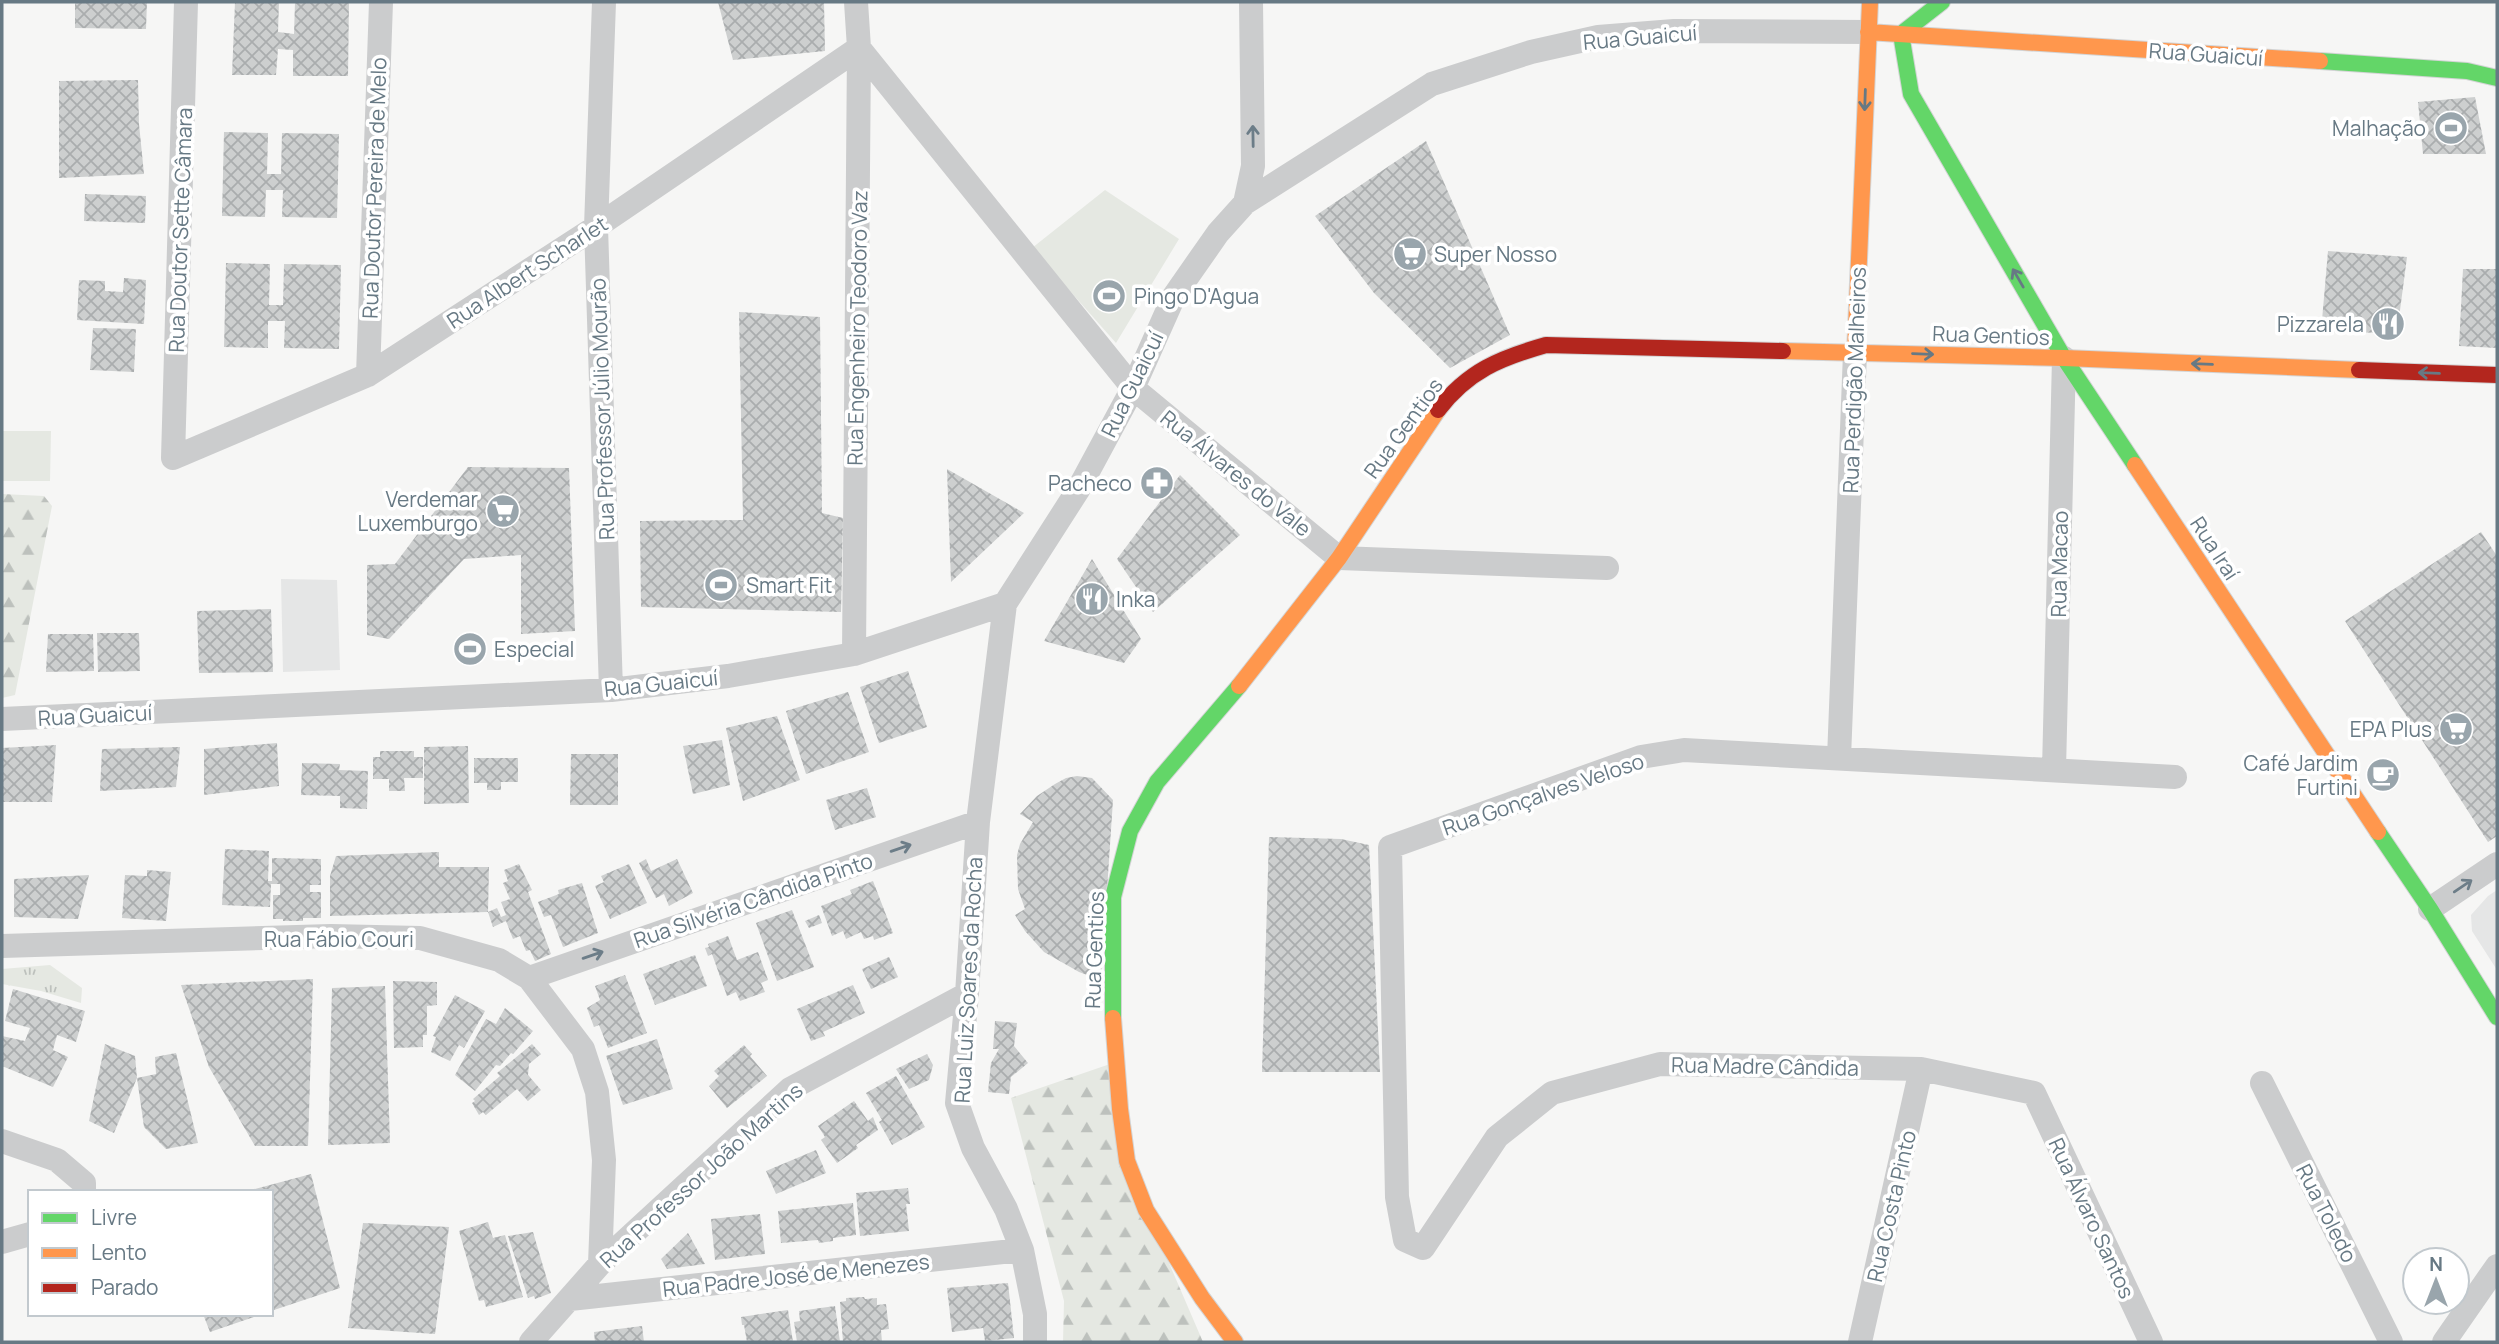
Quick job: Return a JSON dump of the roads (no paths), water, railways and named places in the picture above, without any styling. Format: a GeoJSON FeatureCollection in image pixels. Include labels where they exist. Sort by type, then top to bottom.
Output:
{"type":"FeatureCollection","features":[{"type":"Feature","properties":{"kind":"street","name":"Rua Doutor Sette Câmara"},"geometry":{"type":"LineString","coordinates":[[173,458],[186,2]]}},
{"type":"Feature","properties":{"kind":"street","name":"Rua Doutor Pereira de Melo"},"geometry":{"type":"LineString","coordinates":[[368,375],[381,2]]}},
{"type":"Feature","properties":{"kind":"street","name":"Rua Professor Júlio Mourão"},"geometry":{"type":"LineString","coordinates":[[604,2],[596,227],[611,690]]}},
{"type":"Feature","properties":{"kind":"street","name":"Rua Engenheiro Teodoro Vaz"},"geometry":{"type":"LineString","coordinates":[[854,654],[859,48],[856,2]]}},
{"type":"Feature","properties":{"kind":"street"},"geometry":{"type":"LineString","coordinates":[[1245,203],[1253,166],[1251,2]]}},
{"type":"Feature","properties":{"kind":"street","name":"Rua Perdigão Malheiros"},"geometry":{"type":"LineString","coordinates":[[1839,758],[1870,2]]}},
{"type":"Feature","properties":{"kind":"street"},"geometry":{"type":"LineString","coordinates":[[1901,34],[1942,2]]}},
{"type":"Feature","properties":{"kind":"street","name":"Rua Guaicuí"},"geometry":{"type":"LineString","coordinates":[[2,719],[611,690],[728,677],[854,654],[1005,604],[1078,490],[1133,388],[1174,296],[1218,233],[1245,203],[1432,84],[1531,52],[1598,37],[1674,31],[1868,32],[2467,71],[2497,78]]}},
{"type":"Feature","properties":{"kind":"street","name":"Rua Iraí"},"geometry":{"type":"LineString","coordinates":[[1901,34],[1911,94],[2064,358],[2430,909],[2497,1017]]}},
{"type":"Feature","properties":{"kind":"street","name":"Rua Albert Scharlet"},"geometry":{"type":"LineString","coordinates":[[173,458],[368,375],[596,227],[859,48]]}},
{"type":"Feature","properties":{"kind":"street","name":"Rua Álvares do Vale"},"geometry":{"type":"LineString","coordinates":[[859,48],[1133,388],[1339,558]]}},
{"type":"Feature","properties":{"kind":"street","name":"Rua Guaicuí"},"geometry":{"type":"LineString","coordinates":[[2467,71],[2497,61]]}},
{"type":"Feature","properties":{"kind":"street"},"geometry":{"type":"LineString","coordinates":[[2002,357],[2023,337],[2038,313]]}},
{"type":"Feature","properties":{"kind":"street","name":"Rua Gentios"},"geometry":{"type":"LineString","coordinates":[[1234,1342],[1202,1298],[1146,1210],[1127,1161],[1113,1013],[1114,897],[1130,831],[1157,782],[1220,710],[1339,558],[1454,388],[1510,355],[1546,345],[2064,358],[2497,376]]}},
{"type":"Feature","properties":{"kind":"street","name":"Rua Macao"},"geometry":{"type":"LineString","coordinates":[[2054,769],[2064,358]]}},
{"type":"Feature","properties":{"kind":"street"},"geometry":{"type":"LineString","coordinates":[[1339,558],[1607,568]]}},
{"type":"Feature","properties":{"kind":"street","name":"Rua Luiz Soares da Rocha"},"geometry":{"type":"LineString","coordinates":[[1005,604],[978,821],[957,1102],[972,1148],[1006,1209],[1022,1250],[1035,1314],[1035,1342]]}},
{"type":"Feature","properties":{"kind":"street","name":"Rua Gonçalves Veloso"},"geometry":{"type":"LineString","coordinates":[[1405,1240],[1397,1197],[1390,847],[1642,757],[1684,750],[2175,777]]}},
{"type":"Feature","properties":{"kind":"street","name":"Rua Silvéria Cândida Pinto"},"geometry":{"type":"LineString","coordinates":[[529,978],[978,821]]}},
{"type":"Feature","properties":{"kind":"street"},"geometry":{"type":"LineString","coordinates":[[2430,909],[2497,864]]}},
{"type":"Feature","properties":{"kind":"street","name":"Rua Fábio Couri"},"geometry":{"type":"LineString","coordinates":[[2,946],[331,936],[420,938],[499,960],[529,978],[583,1049],[597,1092],[604,1160],[600,1264]]}},
{"type":"Feature","properties":{"kind":"street","name":"Rua Professor João Martins"},"geometry":{"type":"LineString","coordinates":[[531,1342],[600,1264],[790,1089],[967,994]]}},
{"type":"Feature","properties":{"kind":"street","name":"Rua Madre Cândida"},"geometry":{"type":"LineString","coordinates":[[1405,1240],[1423,1248],[1497,1137],[1552,1093],[1660,1064],[1921,1069],[2034,1093]]}},
{"type":"Feature","properties":{"kind":"street","name":"Rua Costa Pinto"},"geometry":{"type":"LineString","coordinates":[[1860,1342],[1921,1069]]}},
{"type":"Feature","properties":{"kind":"street","name":"Rua Toledo"},"geometry":{"type":"LineString","coordinates":[[2262,1083],[2391,1342]]}},
{"type":"Feature","properties":{"kind":"street","name":"Rua Álvaro Santos"},"geometry":{"type":"LineString","coordinates":[[2034,1093],[2141,1336]]}},
{"type":"Feature","properties":{"kind":"street"},"geometry":{"type":"LineString","coordinates":[[2,1141],[58,1160],[84,1187]]}},
{"type":"Feature","properties":{"kind":"street"},"geometry":{"type":"LineString","coordinates":[[2,1242],[28,1235]]}},
{"type":"Feature","properties":{"kind":"street","name":"Rua Padre José de Menezes"},"geometry":{"type":"LineString","coordinates":[[570,1299],[1022,1250]]}},
{"type":"Feature","properties":{"kind":"street"},"geometry":{"type":"LineString","coordinates":[[2444,1342],[2497,1266]]}},
{"type":"Feature","properties":{"kind":"place","name":"Malhação"},"geometry":{"type":"Point","coordinates":[2451,128]}},
{"type":"Feature","properties":{"kind":"place","name":"Super Nosso"},"geometry":{"type":"Point","coordinates":[1410,254]}},
{"type":"Feature","properties":{"kind":"place","name":"Pingo D'Agua"},"geometry":{"type":"Point","coordinates":[1109,296]}},
{"type":"Feature","properties":{"kind":"place","name":"Pizzarela"},"geometry":{"type":"Point","coordinates":[2388,324]}},
{"type":"Feature","properties":{"kind":"place","name":"Pacheco"},"geometry":{"type":"Point","coordinates":[1157,483]}},
{"type":"Feature","properties":{"kind":"place","name":"Verdemar Luxemburgo"},"geometry":{"type":"Point","coordinates":[503,511]}},
{"type":"Feature","properties":{"kind":"place","name":"Smart Fit"},"geometry":{"type":"Point","coordinates":[721,585]}},
{"type":"Feature","properties":{"kind":"place","name":"Inka"},"geometry":{"type":"Point","coordinates":[1092,599]}},
{"type":"Feature","properties":{"kind":"place","name":"Especial"},"geometry":{"type":"Point","coordinates":[470,649]}},
{"type":"Feature","properties":{"kind":"place","name":"EPA Plus"},"geometry":{"type":"Point","coordinates":[2456,729]}},
{"type":"Feature","properties":{"kind":"place","name":"Café Jardim Furtini"},"geometry":{"type":"Point","coordinates":[2383,775]}}]}
